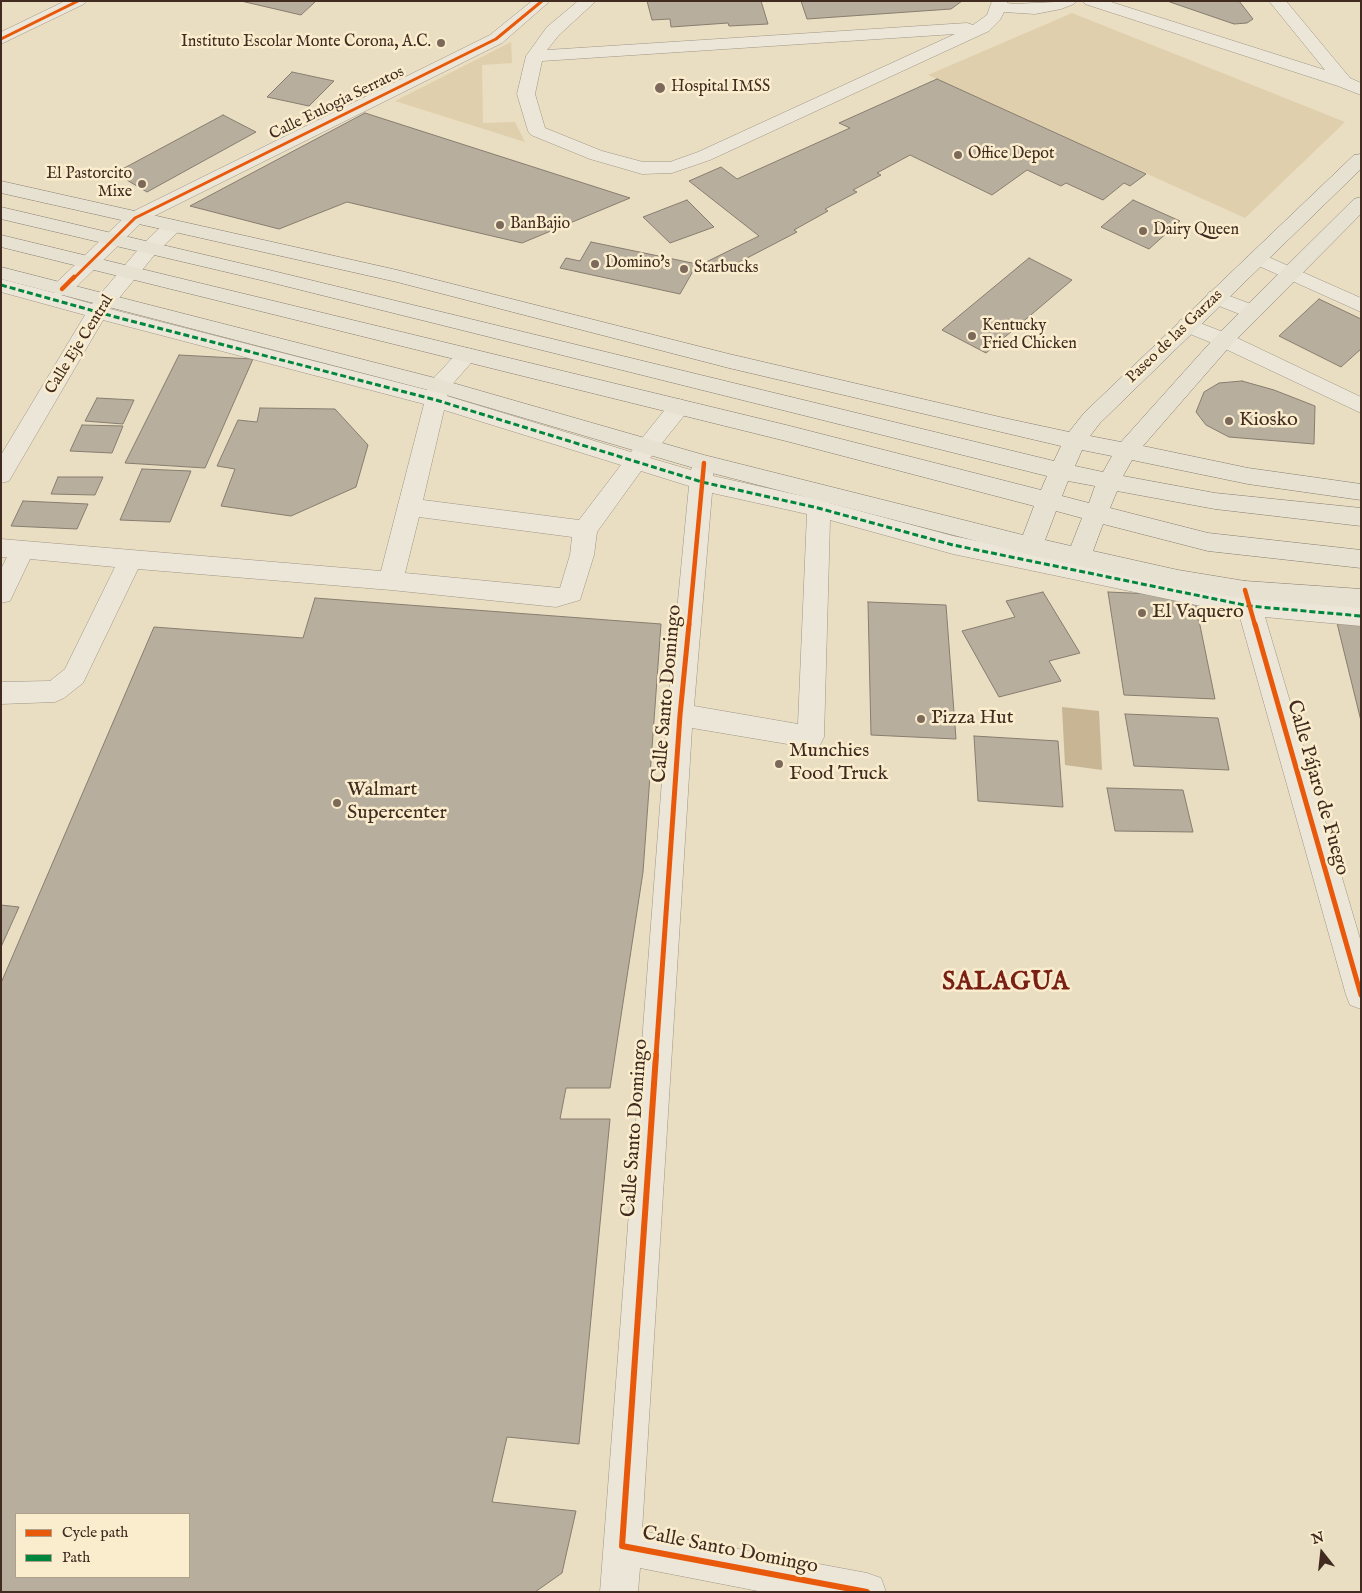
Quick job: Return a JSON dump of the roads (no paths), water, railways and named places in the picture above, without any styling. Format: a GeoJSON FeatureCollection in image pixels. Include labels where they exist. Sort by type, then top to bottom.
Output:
{"type":"FeatureCollection","features":[{"type":"Feature","properties":{"kind":"main road","name":"Paseo de las Garzas"},"geometry":{"type":"LineString","coordinates":[[1031,546],[1048,500],[1075,440],[1092,418],[1256,258],[1361,159]]}},
{"type":"Feature","properties":{"kind":"main road"},"geometry":{"type":"LineString","coordinates":[[1,187],[397,276],[756,367],[1004,426],[1248,476],[1361,492]]}},
{"type":"Feature","properties":{"kind":"main road","name":"Paseo de las Garzas"},"geometry":{"type":"LineString","coordinates":[[1078,557],[1109,481],[1125,452],[1224,340],[1361,202]]}},
{"type":"Feature","properties":{"kind":"main road"},"geometry":{"type":"LineString","coordinates":[[1,213],[269,276],[1109,481],[1215,501],[1361,517]]}},
{"type":"Feature","properties":{"kind":"main road"},"geometry":{"type":"LineString","coordinates":[[1,241],[59,254],[88,264],[467,355],[1048,500],[1208,542],[1361,559]]}},
{"type":"Feature","properties":{"kind":"main road"},"geometry":{"type":"LineString","coordinates":[[1,273],[62,289],[101,306]]}},
{"type":"Feature","properties":{"kind":"main road"},"geometry":{"type":"LineString","coordinates":[[269,276],[548,314]]}},
{"type":"Feature","properties":{"kind":"main road"},"geometry":{"type":"LineString","coordinates":[[438,393],[703,473],[1178,579],[1247,598],[1361,598]]}},
{"type":"Feature","properties":{"kind":"street"},"geometry":{"type":"LineString","coordinates":[[4,35],[78,1]]}},
{"type":"Feature","properties":{"kind":"street","name":"Calle Eulogia Serratos"},"geometry":{"type":"LineString","coordinates":[[62,289],[135,218],[496,39],[542,1]]}},
{"type":"Feature","properties":{"kind":"street"},"geometry":{"type":"LineString","coordinates":[[588,1],[553,31],[534,56],[526,94],[538,131],[596,155],[642,168],[672,167],[704,156],[983,27],[994,17],[999,4],[1014,9],[1034,9],[1055,6],[1068,1]]}},
{"type":"Feature","properties":{"kind":"street"},"geometry":{"type":"LineString","coordinates":[[1091,1],[1344,82],[1361,90]]}},
{"type":"Feature","properties":{"kind":"street"},"geometry":{"type":"LineString","coordinates":[[1277,1],[1344,82]]}},
{"type":"Feature","properties":{"kind":"street"},"geometry":{"type":"LineString","coordinates":[[534,56],[983,27]]}},
{"type":"Feature","properties":{"kind":"street","name":"Calle Eje Central"},"geometry":{"type":"LineString","coordinates":[[1,475],[101,306],[148,249],[173,226]]}},
{"type":"Feature","properties":{"kind":"street"},"geometry":{"type":"LineString","coordinates":[[1256,258],[1361,306]]}},
{"type":"Feature","properties":{"kind":"street"},"geometry":{"type":"LineString","coordinates":[[1,285],[101,306],[438,393]]}},
{"type":"Feature","properties":{"kind":"street"},"geometry":{"type":"LineString","coordinates":[[1216,297],[1252,312]]}},
{"type":"Feature","properties":{"kind":"street"},"geometry":{"type":"LineString","coordinates":[[1187,325],[1224,340],[1361,406]]}},
{"type":"Feature","properties":{"kind":"street"},"geometry":{"type":"LineString","coordinates":[[391,581],[438,393],[467,355]]}},
{"type":"Feature","properties":{"kind":"street"},"geometry":{"type":"LineString","coordinates":[[1,594],[12,549],[391,581],[556,598],[571,592],[582,555],[585,530],[641,454],[678,408]]}},
{"type":"Feature","properties":{"kind":"street","name":"Calle Santo Domingo"},"geometry":{"type":"LineString","coordinates":[[619,1592],[680,715],[703,473]]}},
{"type":"Feature","properties":{"kind":"street"},"geometry":{"type":"LineString","coordinates":[[680,715],[811,737],[819,500],[953,545],[1247,598],[1361,616]]}},
{"type":"Feature","properties":{"kind":"street"},"geometry":{"type":"LineString","coordinates":[[410,507],[585,530]]}},
{"type":"Feature","properties":{"kind":"street"},"geometry":{"type":"LineString","coordinates":[[1,693],[55,691],[74,676],[131,559]]}},
{"type":"Feature","properties":{"kind":"street","name":"Calle Pájaro de Fuego"},"geometry":{"type":"LineString","coordinates":[[1247,598],[1361,995]]}},
{"type":"Feature","properties":{"kind":"street","name":"Calle Santo Domingo"},"geometry":{"type":"LineString","coordinates":[[622,1546],[867,1592]]}},
{"type":"Feature","properties":{"kind":"place","name":"Instituto Escolar Monte Corona, A.C."},"geometry":{"type":"Point","coordinates":[441,43]}},
{"type":"Feature","properties":{"kind":"place","name":"Hospital IMSS"},"geometry":{"type":"Point","coordinates":[660,88]}},
{"type":"Feature","properties":{"kind":"place","name":"Office Depot"},"geometry":{"type":"Point","coordinates":[958,155]}},
{"type":"Feature","properties":{"kind":"place","name":"El Pastorcito Mixe"},"geometry":{"type":"Point","coordinates":[142,184]}},
{"type":"Feature","properties":{"kind":"place","name":"BanBajio"},"geometry":{"type":"Point","coordinates":[500,225]}},
{"type":"Feature","properties":{"kind":"place","name":"Dairy Queen"},"geometry":{"type":"Point","coordinates":[1143,231]}},
{"type":"Feature","properties":{"kind":"place","name":"Domino's"},"geometry":{"type":"Point","coordinates":[595,264]}},
{"type":"Feature","properties":{"kind":"place","name":"Starbucks"},"geometry":{"type":"Point","coordinates":[684,269]}},
{"type":"Feature","properties":{"kind":"place","name":"Kentucky Fried Chicken"},"geometry":{"type":"Point","coordinates":[972,336]}},
{"type":"Feature","properties":{"kind":"place","name":"Kiosko"},"geometry":{"type":"Point","coordinates":[1229,421]}},
{"type":"Feature","properties":{"kind":"place","name":"El Vaquero"},"geometry":{"type":"Point","coordinates":[1142,613]}},
{"type":"Feature","properties":{"kind":"place","name":"Pizza Hut"},"geometry":{"type":"Point","coordinates":[921,719]}},
{"type":"Feature","properties":{"kind":"place","name":"Munchies Food Truck"},"geometry":{"type":"Point","coordinates":[779,764]}},
{"type":"Feature","properties":{"kind":"place","name":"Walmart Supercenter"},"geometry":{"type":"Point","coordinates":[337,803]}},
{"type":"Feature","properties":{"kind":"district","name":"SALAGUA"},"geometry":{"type":"Point","coordinates":[1006,984]}}]}
